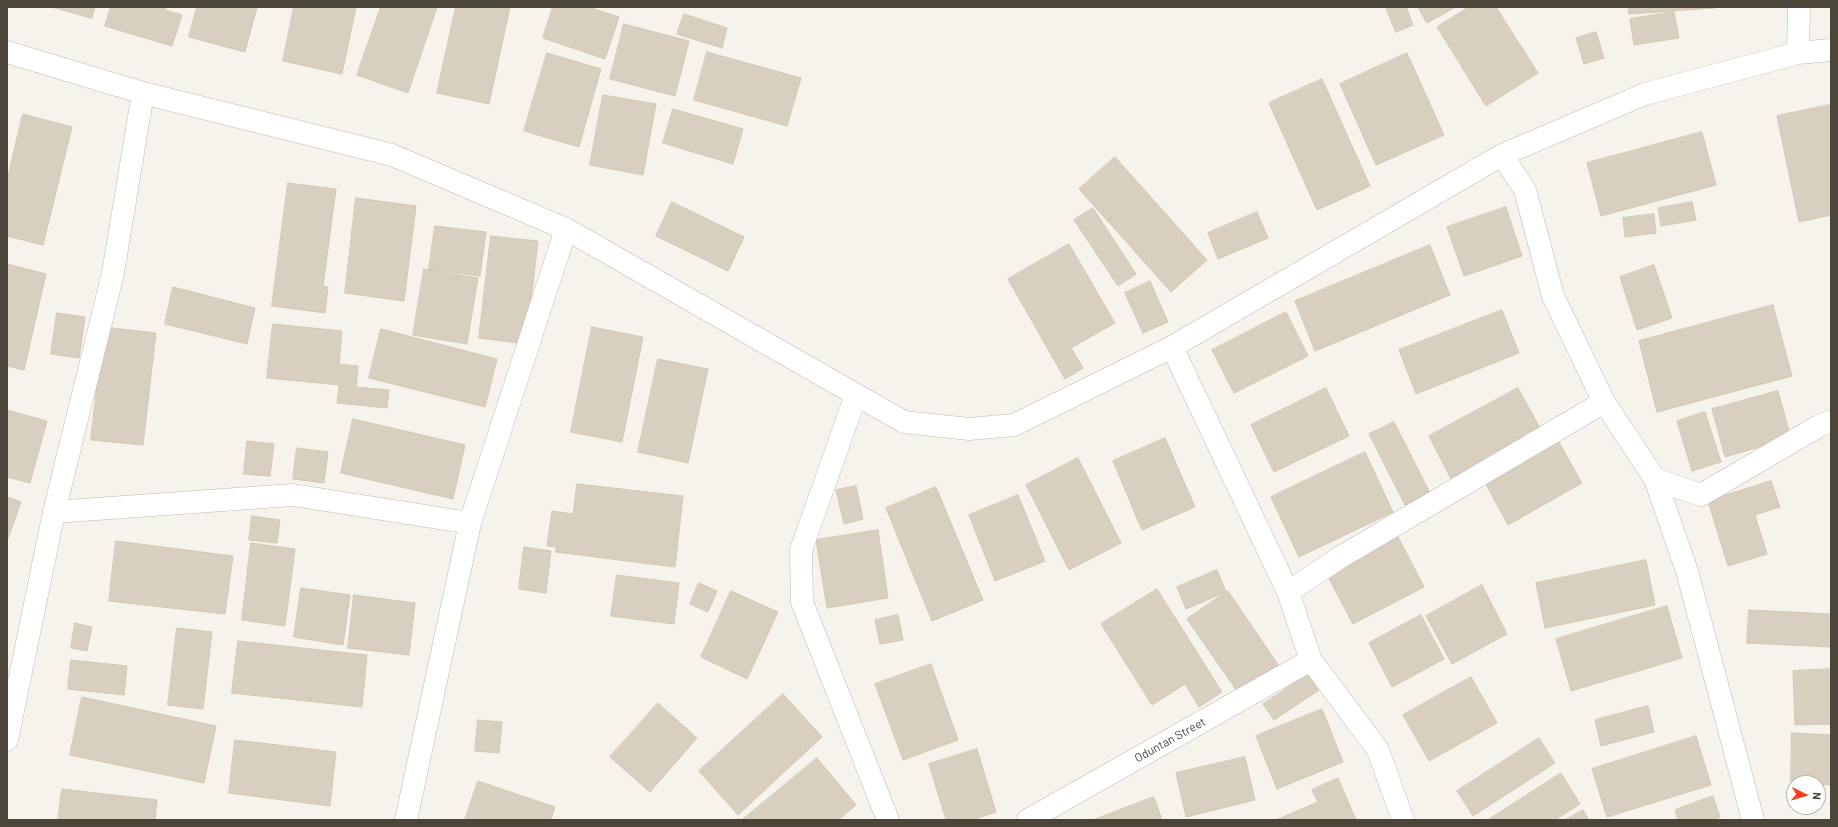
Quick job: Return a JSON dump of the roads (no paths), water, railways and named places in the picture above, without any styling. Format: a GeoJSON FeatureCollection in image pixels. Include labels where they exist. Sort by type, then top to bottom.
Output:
{"type":"FeatureCollection","features":[{"type":"Feature","properties":{"kind":"street"},"geometry":{"type":"LineString","coordinates":[[1798,53],[1799,7]]}},
{"type":"Feature","properties":{"kind":"street"},"geometry":{"type":"LineString","coordinates":[[7,52],[143,93],[392,155],[566,229],[904,422],[969,429],[1014,425],[1172,347],[1502,155],[1645,94],[1798,53],[1831,50]]}},
{"type":"Feature","properties":{"kind":"street"},"geometry":{"type":"LineString","coordinates":[[7,740],[54,512],[113,273],[143,93]]}},
{"type":"Feature","properties":{"kind":"street"},"geometry":{"type":"LineString","coordinates":[[1502,155],[1525,190],[1553,296],[1604,402],[1655,479],[1687,571],[1753,820]]}},
{"type":"Feature","properties":{"kind":"street"},"geometry":{"type":"LineString","coordinates":[[406,820],[470,523],[566,229]]}},
{"type":"Feature","properties":{"kind":"street"},"geometry":{"type":"LineString","coordinates":[[1172,347],[1288,592],[1311,660],[1378,750],[1403,820]]}},
{"type":"Feature","properties":{"kind":"street"},"geometry":{"type":"LineString","coordinates":[[856,395],[801,550],[802,602],[888,820]]}},
{"type":"Feature","properties":{"kind":"street"},"geometry":{"type":"LineString","coordinates":[[1288,592],[1339,558],[1604,402]]}},
{"type":"Feature","properties":{"kind":"street"},"geometry":{"type":"LineString","coordinates":[[1655,479],[1701,495],[1819,426],[1831,421]]}},
{"type":"Feature","properties":{"kind":"street"},"geometry":{"type":"LineString","coordinates":[[54,512],[293,495],[470,523]]}},
{"type":"Feature","properties":{"kind":"street","name":"Oduntan Street"},"geometry":{"type":"LineString","coordinates":[[1028,820],[1311,660]]}}]}
